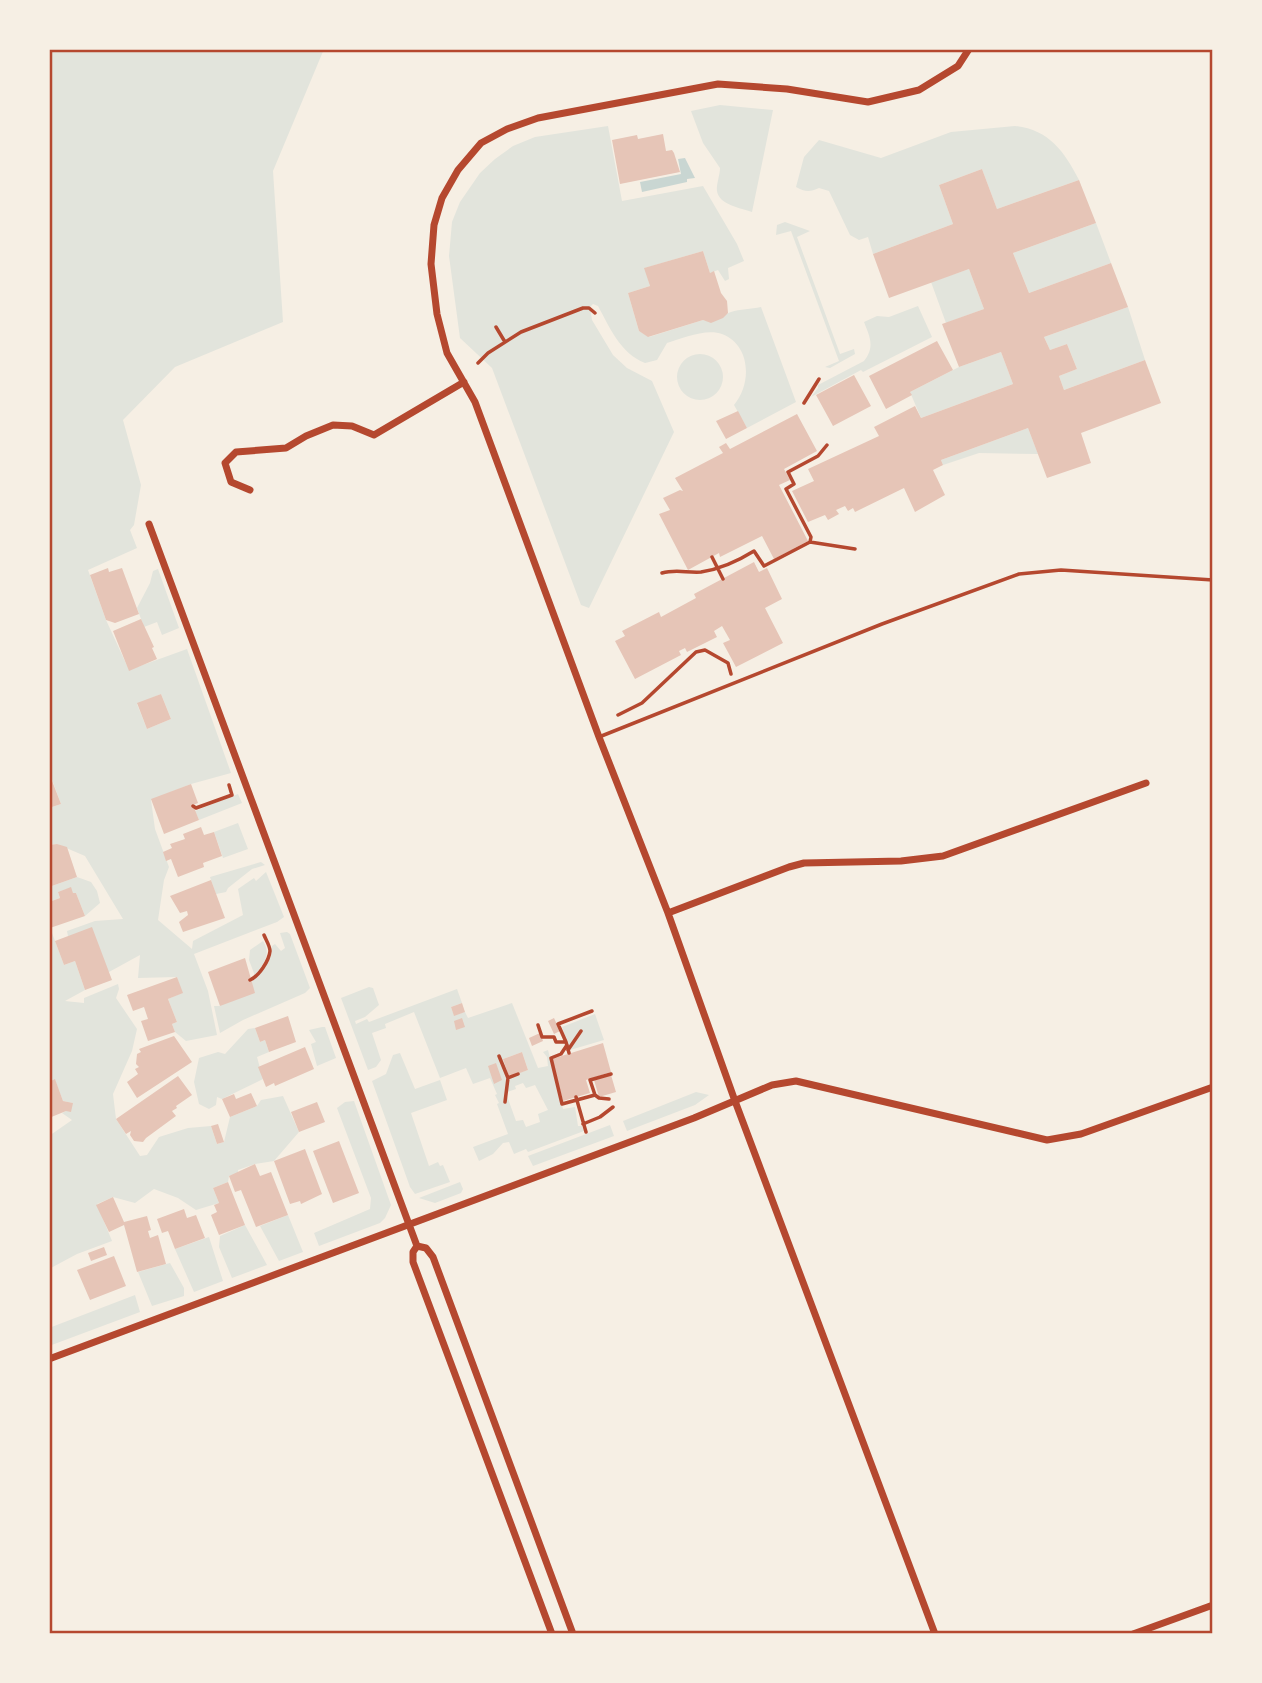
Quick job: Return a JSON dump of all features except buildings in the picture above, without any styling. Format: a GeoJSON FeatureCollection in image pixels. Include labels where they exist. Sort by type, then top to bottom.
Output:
{"type":"FeatureCollection","features":[{"type":"Feature","properties":{"kind":"street"},"geometry":{"type":"LineString","coordinates":[[935,1634],[475,402],[447,353],[437,314],[431,264],[434,225],[442,198],[458,170],[481,143],[507,129],[538,118],[718,84],[787,89],[868,102],[919,90],[958,66],[969,49]]}},
{"type":"Feature","properties":{"kind":"street"},"geometry":{"type":"LineString","coordinates":[[250,490],[230,482],[226,472],[225,463],[236,452],[286,448],[333,425],[352,426],[374,435],[464,382]]}},
{"type":"Feature","properties":{"kind":"street"},"geometry":{"type":"LineString","coordinates":[[149,524],[417,1246]]}},
{"type":"Feature","properties":{"kind":"street"},"geometry":{"type":"LineString","coordinates":[[668,914],[804,863],[901,861],[943,856],[1146,783]]}},
{"type":"Feature","properties":{"kind":"street"},"geometry":{"type":"LineString","coordinates":[[49,1359],[772,1085],[796,1082],[1047,1140],[1081,1135],[1213,1087]]}},
{"type":"Feature","properties":{"kind":"street"},"geometry":{"type":"LineString","coordinates":[[417,1246],[413,1252],[413,1262],[552,1634]]}},
{"type":"Feature","properties":{"kind":"street"},"geometry":{"type":"LineString","coordinates":[[417,1246],[426,1248],[433,1257],[573,1634]]}},
{"type":"Feature","properties":{"kind":"street"},"geometry":{"type":"LineString","coordinates":[[1133,1634],[1213,1605]]}},
{"type":"Feature","properties":{"kind":"lane"},"geometry":{"type":"LineString","coordinates":[[599,737],[882,624],[1019,574],[1061,570],[1213,580]]}},
{"type":"Feature","properties":{"kind":"path"},"geometry":{"type":"LineString","coordinates":[[478,363],[522,332],[583,308],[589,307],[595,313]]}},
{"type":"Feature","properties":{"kind":"path"},"geometry":{"type":"LineString","coordinates":[[496,327],[505,342]]}},
{"type":"Feature","properties":{"kind":"path"},"geometry":{"type":"LineString","coordinates":[[804,402],[819,379]]}},
{"type":"Feature","properties":{"kind":"path"},"geometry":{"type":"LineString","coordinates":[[810,542],[811,537],[786,489],[794,484],[788,472],[818,456],[827,445]]}},
{"type":"Feature","properties":{"kind":"path"},"geometry":{"type":"LineString","coordinates":[[662,573],[675,569],[698,572],[717,569],[754,551],[764,566],[810,542],[855,549]]}},
{"type":"Feature","properties":{"kind":"path"},"geometry":{"type":"LineString","coordinates":[[712,557],[723,579]]}},
{"type":"Feature","properties":{"kind":"path"},"geometry":{"type":"LineString","coordinates":[[618,715],[642,703],[696,652],[705,650],[728,663],[735,684]]}},
{"type":"Feature","properties":{"kind":"path"},"geometry":{"type":"LineString","coordinates":[[194,806],[196,808],[232,795],[229,785]]}},
{"type":"Feature","properties":{"kind":"path"},"geometry":{"type":"LineString","coordinates":[[250,980],[256,977],[270,954],[264,934]]}},
{"type":"Feature","properties":{"kind":"path"},"geometry":{"type":"LineString","coordinates":[[567,1048],[558,1024],[592,1011]]}},
{"type":"Feature","properties":{"kind":"path"},"geometry":{"type":"LineString","coordinates":[[538,1025],[542,1037],[554,1037],[556,1042],[567,1048]]}},
{"type":"Feature","properties":{"kind":"path"},"geometry":{"type":"LineString","coordinates":[[581,1031],[561,1054],[551,1058],[562,1104],[594,1095],[610,1100]]}},
{"type":"Feature","properties":{"kind":"path"},"geometry":{"type":"LineString","coordinates":[[499,1056],[508,1078],[505,1102]]}},
{"type":"Feature","properties":{"kind":"path"},"geometry":{"type":"LineString","coordinates":[[508,1078],[518,1074]]}},
{"type":"Feature","properties":{"kind":"path"},"geometry":{"type":"LineString","coordinates":[[594,1095],[590,1080],[611,1074]]}},
{"type":"Feature","properties":{"kind":"path"},"geometry":{"type":"LineString","coordinates":[[576,1099],[586,1132]]}},
{"type":"Feature","properties":{"kind":"path"},"geometry":{"type":"LineString","coordinates":[[583,1124],[600,1117],[613,1107]]}},
{"type":"Feature","properties":{"kind":"shaded area"},"geometry":{"type":"Polygon","coordinates":[[[49,49],[324,49],[273,171],[283,322],[175,367],[123,420],[141,485],[134,525],[130,530],[137,548],[88,570],[106,620],[129,670],[187,649],[231,773],[191,784],[151,800],[155,829],[169,867],[164,880],[158,920],[192,949],[193,941],[243,915],[238,889],[254,878],[256,881],[266,872],[284,917],[194,954],[208,991],[217,1035],[186,1041],[175,1032],[172,1024],[177,1022],[168,999],[182,993],[177,977],[138,978],[140,955],[109,972],[68,936],[67,931],[95,921],[123,919],[85,856],[57,844],[49,845],[49,808],[61,804],[51,777],[49,778],[49,49]],[[161,694],[137,704],[147,729],[171,719],[161,694]]]}},
{"type":"Feature","properties":{"kind":"shaded area"},"geometry":{"type":"Polygon","coordinates":[[[720,105],[773,110],[752,212],[731,205],[719,196],[717,189],[720,168],[703,143],[691,111],[720,105]]]}},
{"type":"Feature","properties":{"kind":"shaded area"},"geometry":{"type":"Polygon","coordinates":[[[608,126],[622,201],[703,186],[744,261],[728,268],[729,279],[725,281],[718,270],[710,273],[703,251],[645,268],[650,286],[628,293],[639,331],[649,337],[703,320],[715,320],[734,311],[761,307],[796,402],[747,428],[734,405],[744,387],[746,366],[739,347],[732,339],[716,332],[687,336],[667,343],[657,360],[645,363],[636,359],[622,346],[598,306],[593,304],[590,307],[592,320],[613,355],[627,368],[652,381],[674,432],[589,608],[581,605],[492,368],[460,338],[449,256],[452,222],[460,202],[480,173],[495,159],[513,146],[535,137],[608,126]]]}},
{"type":"Feature","properties":{"kind":"shaded area"},"geometry":{"type":"Polygon","coordinates":[[[1015,126],[1027,128],[1046,137],[1061,151],[1079,180],[997,209],[982,169],[939,185],[953,224],[873,254],[868,237],[859,240],[850,235],[829,191],[819,188],[805,191],[796,187],[804,157],[819,140],[881,158],[951,132],[1015,126]]]}},
{"type":"Feature","properties":{"kind":"shaded area"},"geometry":{"type":"Polygon","coordinates":[[[685,158],[695,178],[642,192],[640,182],[681,174],[678,159],[685,158]]]}},
{"type":"Feature","properties":{"kind":"shaded area"},"geometry":{"type":"Polygon","coordinates":[[[785,222],[810,231],[797,237],[840,354],[854,349],[855,354],[830,368],[825,367],[839,361],[791,231],[776,235],[777,225],[785,222]]]}},
{"type":"Feature","properties":{"kind":"shaded area"},"geometry":{"type":"Polygon","coordinates":[[[1096,223],[1111,263],[1029,293],[1013,253],[1096,223]]]}},
{"type":"Feature","properties":{"kind":"shaded area"},"geometry":{"type":"Polygon","coordinates":[[[969,269],[984,309],[946,323],[931,282],[969,269]]]}},
{"type":"Feature","properties":{"kind":"shaded area"},"geometry":{"type":"Polygon","coordinates":[[[918,306],[932,337],[811,397],[818,385],[864,361],[870,346],[870,337],[864,322],[877,316],[889,317],[918,306]]]}},
{"type":"Feature","properties":{"kind":"shaded area"},"geometry":{"type":"Polygon","coordinates":[[[1128,307],[1145,360],[1064,390],[1059,376],[1077,369],[1067,344],[1050,350],[1044,337],[1128,307]]]}},
{"type":"Feature","properties":{"kind":"shaded area"},"geometry":{"type":"Polygon","coordinates":[[[1001,352],[1013,384],[921,418],[910,392],[959,367],[1001,352]]]}},
{"type":"Feature","properties":{"kind":"shaded area"},"geometry":{"type":"Polygon","coordinates":[[[700,354],[709,355],[716,361],[722,368],[722,386],[716,393],[709,399],[700,400],[691,399],[684,393],[678,386],[677,377],[678,368],[684,361],[691,355],[700,354]]]}},
{"type":"Feature","properties":{"kind":"shaded area"},"geometry":{"type":"Polygon","coordinates":[[[1028,428],[1038,454],[979,453],[943,465],[941,460],[1028,428]]]}},
{"type":"Feature","properties":{"kind":"shaded area"},"geometry":{"type":"Polygon","coordinates":[[[158,569],[179,628],[162,635],[157,622],[144,627],[137,608],[153,571],[158,569]]]}},
{"type":"Feature","properties":{"kind":"shaded area"},"geometry":{"type":"Polygon","coordinates":[[[238,794],[242,803],[199,820],[195,811],[238,794]]]}},
{"type":"Feature","properties":{"kind":"shaded area"},"geometry":{"type":"Polygon","coordinates":[[[238,823],[248,849],[223,858],[214,832],[238,823]]]}},
{"type":"Feature","properties":{"kind":"shaded area"},"geometry":{"type":"Polygon","coordinates":[[[261,862],[265,865],[252,869],[226,892],[216,894],[210,877],[261,862]]]}},
{"type":"Feature","properties":{"kind":"shaded area"},"geometry":{"type":"Polygon","coordinates":[[[77,877],[91,882],[100,903],[85,916],[76,893],[70,888],[58,892],[60,898],[49,902],[49,887],[77,877]]]}},
{"type":"Feature","properties":{"kind":"shaded area"},"geometry":{"type":"Polygon","coordinates":[[[49,925],[64,965],[75,961],[85,990],[65,1001],[84,1003],[84,998],[118,984],[116,998],[137,1029],[132,1051],[113,1094],[116,1119],[140,1156],[147,1155],[159,1137],[188,1128],[211,1126],[217,1144],[224,1142],[230,1117],[257,1106],[261,1100],[283,1096],[299,1132],[274,1161],[238,1170],[238,1173],[229,1176],[228,1182],[213,1188],[219,1203],[196,1210],[178,1198],[154,1189],[135,1203],[113,1197],[97,1204],[112,1241],[77,1254],[49,1269],[49,1136],[72,1120],[62,1113],[73,1103],[63,1101],[55,1080],[49,1082],[49,925]]]}},
{"type":"Feature","properties":{"kind":"shaded area"},"geometry":{"type":"Polygon","coordinates":[[[287,932],[310,988],[305,993],[220,1033],[214,1006],[220,1006],[260,974],[270,956],[272,946],[275,944],[281,951],[285,948],[280,933],[287,932]]]}},
{"type":"Feature","properties":{"kind":"shaded area"},"geometry":{"type":"Polygon","coordinates":[[[263,941],[267,955],[255,976],[249,960],[250,950],[263,941]]]}},
{"type":"Feature","properties":{"kind":"shaded area"},"geometry":{"type":"Polygon","coordinates":[[[369,987],[373,988],[379,1005],[365,1017],[355,1021],[356,1024],[367,1019],[369,1022],[457,989],[462,1003],[451,1007],[454,1015],[465,1012],[468,1018],[512,1003],[538,1068],[548,1066],[543,1052],[548,1050],[563,1109],[575,1107],[578,1126],[582,1126],[584,1131],[528,1152],[526,1149],[514,1154],[509,1142],[503,1143],[493,1154],[479,1161],[473,1147],[508,1134],[490,1078],[473,1084],[466,1068],[440,1078],[414,1012],[385,1024],[386,1028],[372,1033],[381,1060],[376,1067],[368,1070],[341,998],[369,987]],[[522,1052],[503,1059],[509,1076],[528,1070],[522,1052]],[[523,1083],[507,1092],[507,1096],[516,1121],[523,1120],[526,1127],[540,1122],[538,1114],[548,1110],[535,1085],[526,1088],[523,1083]]]}},
{"type":"Feature","properties":{"kind":"shaded area"},"geometry":{"type":"Polygon","coordinates":[[[595,1014],[604,1040],[570,1050],[562,1027],[595,1014]]]}},
{"type":"Feature","properties":{"kind":"shaded area"},"geometry":{"type":"Polygon","coordinates":[[[325,1027],[336,1058],[317,1066],[311,1044],[316,1042],[309,1030],[325,1027]]]}},
{"type":"Feature","properties":{"kind":"shaded area"},"geometry":{"type":"Polygon","coordinates":[[[255,1028],[260,1042],[265,1040],[269,1052],[257,1057],[263,1079],[222,1099],[217,1097],[216,1105],[209,1109],[199,1104],[194,1082],[199,1058],[218,1052],[225,1054],[248,1029],[255,1028]]]}},
{"type":"Feature","properties":{"kind":"shaded area"},"geometry":{"type":"Polygon","coordinates":[[[400,1053],[415,1089],[440,1080],[447,1100],[411,1113],[429,1166],[438,1162],[440,1166],[443,1165],[450,1182],[415,1194],[410,1187],[372,1081],[386,1074],[393,1055],[400,1053]]]}},
{"type":"Feature","properties":{"kind":"shaded area"},"geometry":{"type":"Polygon","coordinates":[[[696,1092],[709,1095],[695,1105],[627,1131],[623,1121],[696,1092]]]}},
{"type":"Feature","properties":{"kind":"shaded area"},"geometry":{"type":"Polygon","coordinates":[[[354,1101],[391,1205],[380,1223],[319,1246],[314,1233],[370,1209],[371,1198],[337,1108],[345,1102],[354,1101]]]}},
{"type":"Feature","properties":{"kind":"shaded area"},"geometry":{"type":"Polygon","coordinates":[[[610,1125],[614,1136],[533,1166],[528,1156],[610,1125]]]}},
{"type":"Feature","properties":{"kind":"shaded area"},"geometry":{"type":"Polygon","coordinates":[[[460,1182],[463,1189],[461,1193],[435,1203],[419,1198],[460,1182]]]}},
{"type":"Feature","properties":{"kind":"shaded area"},"geometry":{"type":"Polygon","coordinates":[[[288,1215],[303,1252],[279,1261],[260,1226],[288,1215]]]}},
{"type":"Feature","properties":{"kind":"shaded area"},"geometry":{"type":"Polygon","coordinates":[[[245,1225],[267,1265],[232,1278],[219,1247],[220,1236],[245,1225]]]}},
{"type":"Feature","properties":{"kind":"shaded area"},"geometry":{"type":"Polygon","coordinates":[[[209,1237],[223,1281],[194,1292],[175,1249],[209,1237]]]}},
{"type":"Feature","properties":{"kind":"shaded area"},"geometry":{"type":"Polygon","coordinates":[[[170,1263],[184,1288],[184,1296],[152,1306],[138,1272],[170,1263]]]}},
{"type":"Feature","properties":{"kind":"shaded area"},"geometry":{"type":"Polygon","coordinates":[[[135,1295],[140,1312],[49,1346],[49,1328],[135,1295]]]}}]}
